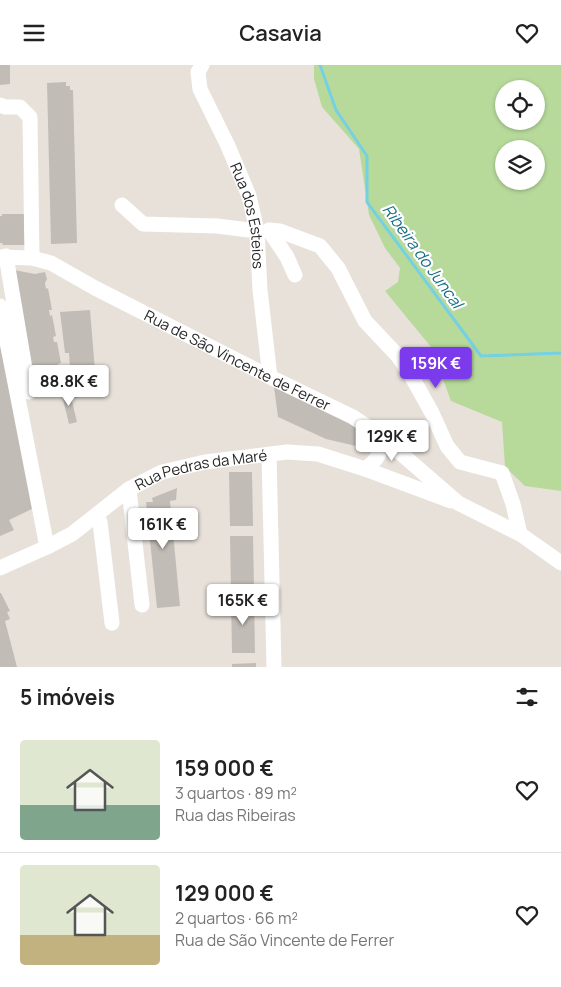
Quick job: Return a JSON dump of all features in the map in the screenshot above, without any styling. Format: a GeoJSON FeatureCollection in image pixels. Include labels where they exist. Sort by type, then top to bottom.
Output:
{"type":"FeatureCollection","features":[{"type":"Feature","properties":{"kind":"street","name":"Rua dos Esteios"},"geometry":{"type":"LineString","coordinates":[[197,67],[200,89],[228,146],[249,196],[257,231],[260,290],[270,377]]}},
{"type":"Feature","properties":{"kind":"street"},"geometry":{"type":"LineString","coordinates":[[2,107],[20,107],[30,117],[32,258]]}},
{"type":"Feature","properties":{"kind":"street"},"geometry":{"type":"LineString","coordinates":[[122,205],[142,225],[217,226],[257,231]]}},
{"type":"Feature","properties":{"kind":"street"},"geometry":{"type":"LineString","coordinates":[[295,275],[287,257],[269,230],[280,231],[320,246],[338,268],[365,321],[398,356],[413,379],[432,413],[447,446],[460,463],[502,473],[513,504],[520,534]]}},
{"type":"Feature","properties":{"kind":"street"},"geometry":{"type":"LineString","coordinates":[[3,257],[28,392]]}},
{"type":"Feature","properties":{"kind":"street","name":"Rua de São Vincente de Ferrer"},"geometry":{"type":"LineString","coordinates":[[3,257],[32,258],[51,263],[95,288],[353,417],[381,436],[458,503],[520,534],[561,563]]}},
{"type":"Feature","properties":{"kind":"street"},"geometry":{"type":"LineString","coordinates":[[0,307],[47,547]]}},
{"type":"Feature","properties":{"kind":"street"},"geometry":{"type":"LineString","coordinates":[[364,469],[378,457],[381,447],[381,436]]}},
{"type":"Feature","properties":{"kind":"street","name":"Rua Pedras da Maré"},"geometry":{"type":"LineString","coordinates":[[0,568],[72,534],[129,489],[162,471],[205,462],[287,453],[318,454],[458,503]]}},
{"type":"Feature","properties":{"kind":"street"},"geometry":{"type":"LineString","coordinates":[[269,455],[274,667]]}},
{"type":"Feature","properties":{"kind":"street"},"geometry":{"type":"LineString","coordinates":[[129,489],[142,605]]}},
{"type":"Feature","properties":{"kind":"street"},"geometry":{"type":"LineString","coordinates":[[95,516],[100,522],[112,623]]}},
{"type":"Feature","properties":{"kind":"green space"},"geometry":{"type":"Polygon","coordinates":[[[314,65],[561,65],[561,491],[525,486],[505,467],[502,422],[451,401],[431,347],[385,291],[398,282],[400,268],[385,248],[369,215],[359,149],[322,107],[314,79],[314,65]]]}},
{"type":"Feature","properties":{"kind":"building"},"geometry":{"type":"Polygon","coordinates":[[[0,65],[10,65],[10,84],[0,85],[0,65]]]}},
{"type":"Feature","properties":{"kind":"building"},"geometry":{"type":"Polygon","coordinates":[[[66,82],[66,86],[70,86],[70,90],[73,90],[77,243],[51,244],[47,83],[66,82]]]}},
{"type":"Feature","properties":{"kind":"building"},"geometry":{"type":"Polygon","coordinates":[[[2,214],[24,214],[25,245],[3,245],[0,243],[0,216],[2,214]]]}},
{"type":"Feature","properties":{"kind":"building"},"geometry":{"type":"Polygon","coordinates":[[[14,270],[35,274],[45,272],[47,279],[45,283],[46,289],[48,288],[52,310],[49,310],[50,316],[52,315],[56,336],[53,337],[54,342],[57,342],[61,363],[58,364],[63,380],[53,381],[34,392],[14,270]]]}},
{"type":"Feature","properties":{"kind":"building"},"geometry":{"type":"Polygon","coordinates":[[[90,310],[97,395],[72,398],[69,353],[65,353],[60,312],[90,310]]]}},
{"type":"Feature","properties":{"kind":"building"},"geometry":{"type":"Polygon","coordinates":[[[0,344],[34,508],[9,520],[14,530],[0,536],[0,344]]]}},
{"type":"Feature","properties":{"kind":"building"},"geometry":{"type":"Polygon","coordinates":[[[274,387],[340,417],[363,432],[364,442],[356,446],[326,439],[278,417],[274,387]]]}},
{"type":"Feature","properties":{"kind":"building"},"geometry":{"type":"Polygon","coordinates":[[[69,389],[77,422],[69,424],[61,391],[69,389]]]}},
{"type":"Feature","properties":{"kind":"building"},"geometry":{"type":"Polygon","coordinates":[[[229,472],[252,472],[253,526],[230,526],[229,472]]]}},
{"type":"Feature","properties":{"kind":"building"},"geometry":{"type":"Polygon","coordinates":[[[177,488],[176,500],[170,501],[180,606],[157,608],[146,502],[153,502],[152,498],[177,488]]]}},
{"type":"Feature","properties":{"kind":"building"},"geometry":{"type":"Polygon","coordinates":[[[230,536],[253,536],[254,589],[231,590],[230,536]]]}},
{"type":"Feature","properties":{"kind":"building"},"geometry":{"type":"Polygon","coordinates":[[[0,593],[10,611],[7,612],[10,619],[5,621],[17,667],[0,667],[0,593]]]}},
{"type":"Feature","properties":{"kind":"building"},"geometry":{"type":"Polygon","coordinates":[[[231,599],[254,599],[255,653],[232,653],[231,599]]]}},
{"type":"Feature","properties":{"kind":"building"},"geometry":{"type":"Polygon","coordinates":[[[256,663],[256,667],[232,667],[232,664],[256,663]]]}},
{"type":"Feature","properties":{"kind":"waterway","name":"Ribeira do Juncal"},"geometry":{"type":"LineString","coordinates":[[320,65],[336,110],[367,156],[367,202],[481,356],[561,353]]}}]}
